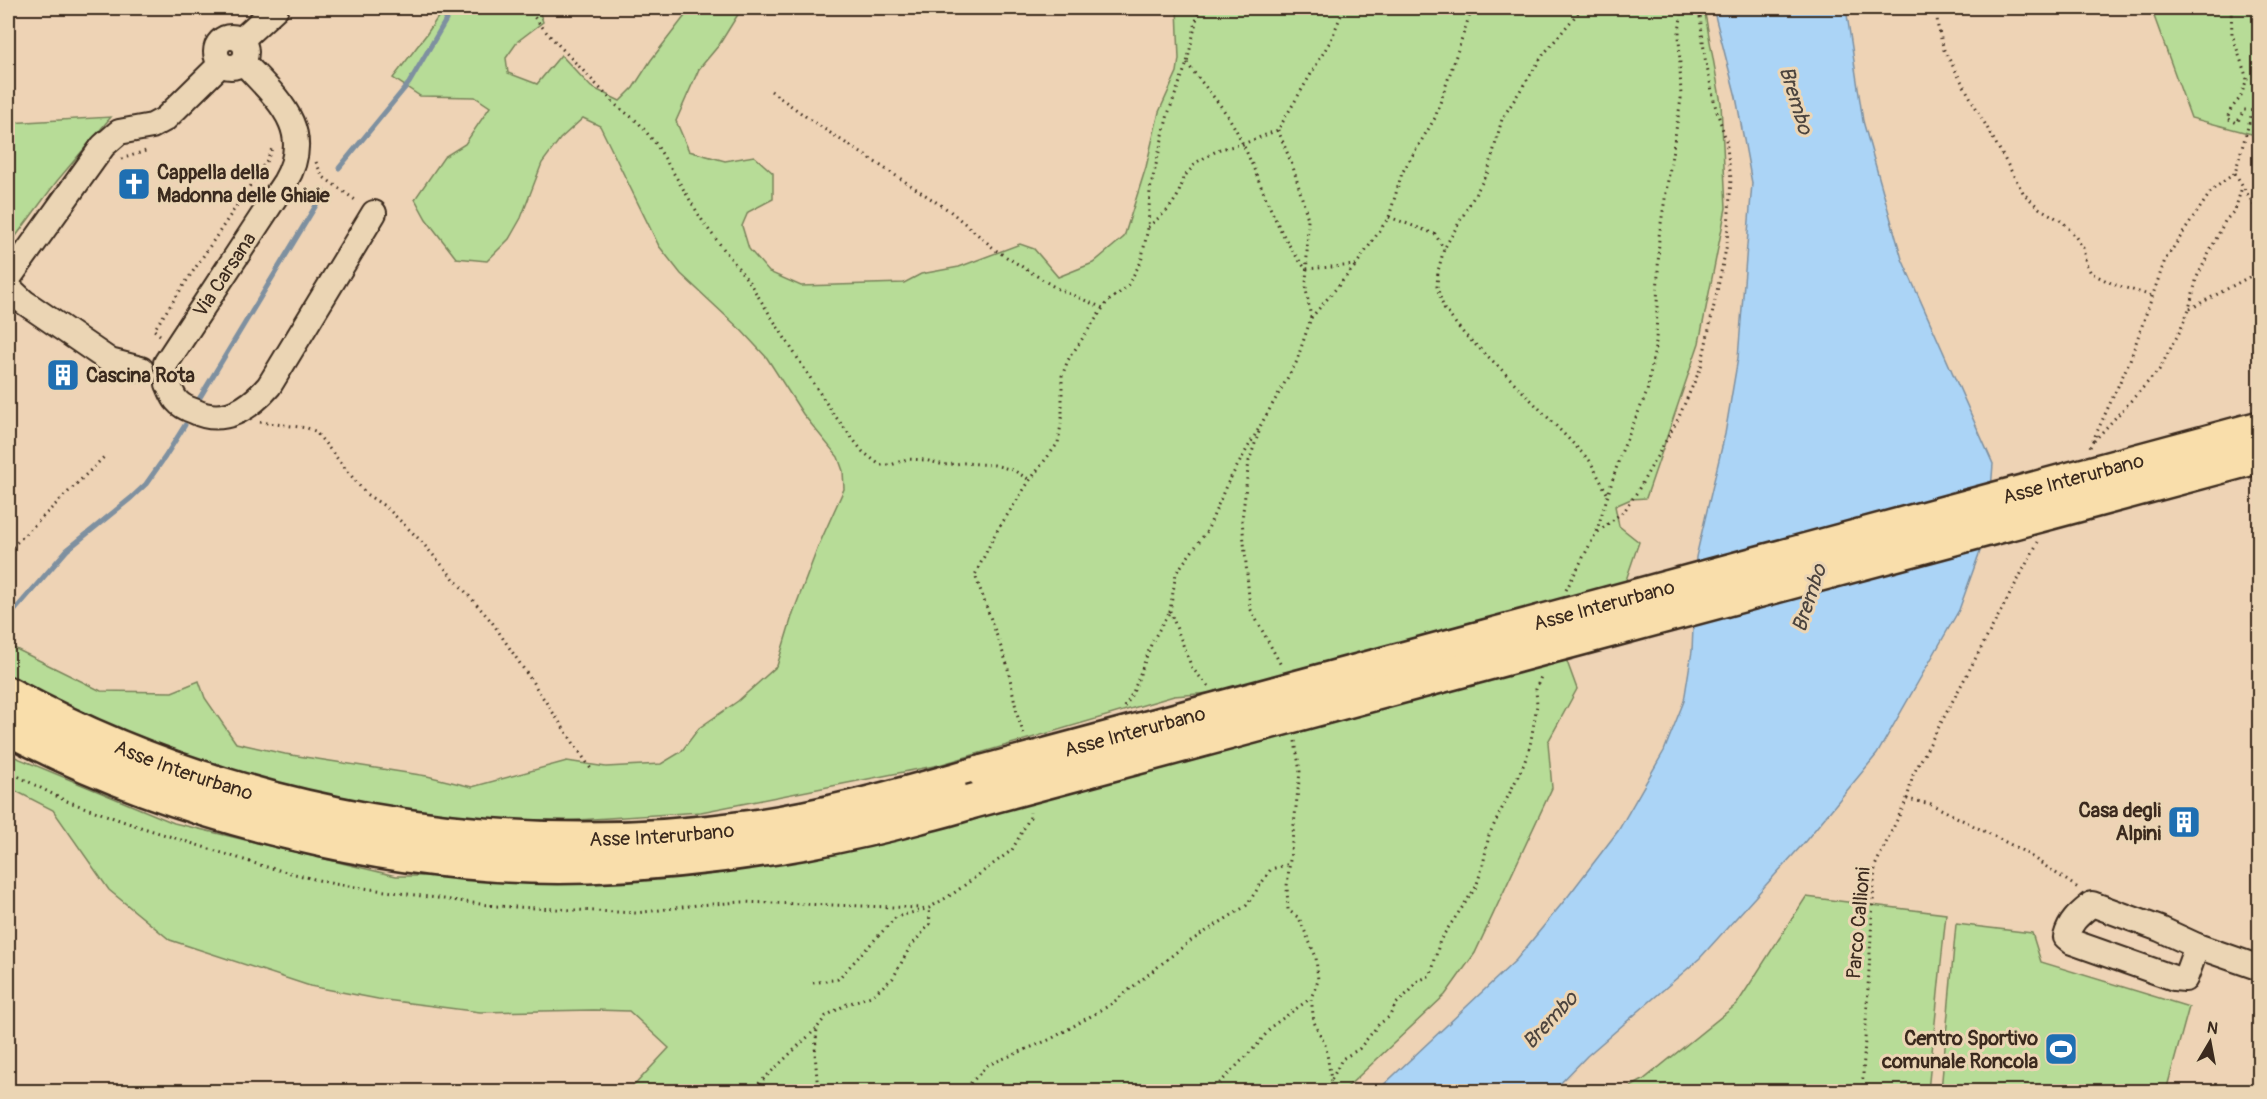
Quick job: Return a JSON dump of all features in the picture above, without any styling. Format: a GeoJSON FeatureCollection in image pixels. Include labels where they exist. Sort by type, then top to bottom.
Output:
{"type":"FeatureCollection","features":[{"type":"Feature","properties":{"kind":"highway","name":"Asse Interurbano"},"geometry":{"type":"LineString","coordinates":[[8,694],[116,746],[228,787],[301,807],[364,820],[418,829],[536,839],[623,839],[752,827],[837,811],[2259,428]]}},
{"type":"Feature","properties":{"kind":"highway","name":"Asse Interurbano"},"geometry":{"type":"LineString","coordinates":[[8,728],[58,753],[184,803],[272,827],[361,846],[417,856],[495,864],[586,866],[698,859],[856,833],[2259,456]]}},
{"type":"Feature","properties":{"kind":"street"},"geometry":{"type":"LineString","coordinates":[[8,279],[103,146],[119,132],[152,126],[165,119],[235,56],[276,8]]}},
{"type":"Feature","properties":{"kind":"street","name":"Via Carsana"},"geometry":{"type":"LineString","coordinates":[[170,364],[285,182],[294,162],[296,137],[288,115],[235,56]]}},
{"type":"Feature","properties":{"kind":"street"},"geometry":{"type":"LineString","coordinates":[[8,286],[24,302],[110,361],[141,369],[152,360],[161,360],[170,364],[177,401],[202,416],[226,416],[245,408],[269,386],[374,213]]}},
{"type":"Feature","properties":{"kind":"street"},"geometry":{"type":"LineString","coordinates":[[2197,946],[2185,979],[2179,980],[2072,942],[2066,937],[2073,920],[2092,904],[2259,968]]}},
{"type":"Feature","properties":{"kind":"path"},"geometry":{"type":"LineString","coordinates":[[527,8],[548,34],[617,106],[638,122],[656,144],[705,225],[749,282],[832,412],[863,452],[880,465],[891,465],[907,459],[926,460],[944,465],[964,463],[994,465],[1012,470],[1030,480]]}},
{"type":"Feature","properties":{"kind":"path"},"geometry":{"type":"LineString","coordinates":[[1028,743],[1018,718],[1006,664],[975,575],[995,534],[1030,480],[1058,443],[1062,418],[1062,376],[1068,360],[1107,302],[1126,288],[1141,262],[1148,228],[1150,190],[1165,125],[1187,63],[1199,8]]}},
{"type":"Feature","properties":{"kind":"path"},"geometry":{"type":"LineString","coordinates":[[1148,228],[1168,210],[1177,197],[1185,176],[1197,162],[1220,149],[1242,144],[1278,130],[1331,40],[1344,8]]}},
{"type":"Feature","properties":{"kind":"path"},"geometry":{"type":"LineString","coordinates":[[1123,710],[1134,690],[1152,642],[1170,611],[1176,573],[1207,531],[1226,486],[1296,363],[1311,318],[1356,265],[1389,217],[1402,173],[1435,118],[1472,8]]}},
{"type":"Feature","properties":{"kind":"path"},"geometry":{"type":"LineString","coordinates":[[1582,8],[1543,55],[1502,119],[1488,172],[1444,249],[1438,271],[1437,287],[1444,309],[1465,335],[1590,461],[1609,497]]}},
{"type":"Feature","properties":{"kind":"path"},"geometry":{"type":"LineString","coordinates":[[1563,597],[1570,578],[1596,533],[1621,453],[1647,392],[1656,342],[1659,236],[1681,99],[1679,33],[1682,8]]}},
{"type":"Feature","properties":{"kind":"path"},"geometry":{"type":"LineString","coordinates":[[1596,533],[1625,510],[1677,421],[1701,367],[1727,243],[1731,179],[1726,140],[1715,105],[1705,58],[1699,8]]}},
{"type":"Feature","properties":{"kind":"path"},"geometry":{"type":"LineString","coordinates":[[1936,8],[1944,50],[2024,194],[2039,208],[2063,222],[2083,248],[2086,264],[2091,273],[2113,284],[2152,296]]}},
{"type":"Feature","properties":{"kind":"path"},"geometry":{"type":"LineString","coordinates":[[2231,8],[2232,34],[2247,79],[2240,98],[2227,118],[2237,123],[2244,110],[2259,111]]}},
{"type":"Feature","properties":{"kind":"path"},"geometry":{"type":"LineString","coordinates":[[2257,8],[2259,14]]}},
{"type":"Feature","properties":{"kind":"path"},"geometry":{"type":"LineString","coordinates":[[1187,63],[1222,106],[1284,235],[1306,269]]}},
{"type":"Feature","properties":{"kind":"path"},"geometry":{"type":"LineString","coordinates":[[2259,84],[2235,173],[2259,215]]}},
{"type":"Feature","properties":{"kind":"path"},"geometry":{"type":"LineString","coordinates":[[771,91],[812,122],[950,211],[997,251],[1056,288],[1103,308]]}},
{"type":"Feature","properties":{"kind":"path"},"geometry":{"type":"LineString","coordinates":[[1278,130],[1293,167],[1308,219],[1306,289],[1311,318]]}},
{"type":"Feature","properties":{"kind":"path"},"geometry":{"type":"LineString","coordinates":[[170,364],[154,330],[267,160],[274,143]]}},
{"type":"Feature","properties":{"kind":"path"},"geometry":{"type":"LineString","coordinates":[[2091,445],[2158,370],[2180,331],[2198,277],[2225,221],[2235,210],[2242,187]]}},
{"type":"Feature","properties":{"kind":"path"},"geometry":{"type":"LineString","coordinates":[[1389,217],[1435,234],[1444,249]]}},
{"type":"Feature","properties":{"kind":"path"},"geometry":{"type":"LineString","coordinates":[[1306,269],[1356,265]]}},
{"type":"Feature","properties":{"kind":"path"},"geometry":{"type":"LineString","coordinates":[[2189,309],[2259,271]]}},
{"type":"Feature","properties":{"kind":"path"},"geometry":{"type":"LineString","coordinates":[[226,416],[315,431],[360,487],[386,507],[419,539],[492,622],[591,769]]}},
{"type":"Feature","properties":{"kind":"path"},"geometry":{"type":"LineString","coordinates":[[1262,424],[1249,461],[1242,520],[1250,608],[1284,671]]}},
{"type":"Feature","properties":{"kind":"path"},"geometry":{"type":"LineString","coordinates":[[8,551],[104,457]]}},
{"type":"Feature","properties":{"kind":"path"},"geometry":{"type":"LineString","coordinates":[[1170,611],[1192,668],[1214,692]]}},
{"type":"Feature","properties":{"kind":"path"},"geometry":{"type":"LineString","coordinates":[[1323,1092],[1342,1059],[1359,1048],[1379,1024],[1389,1017],[1396,1004],[1416,982],[1431,975],[1440,940],[1476,887],[1489,835],[1524,764],[1533,728],[1536,689],[1543,669]]}},
{"type":"Feature","properties":{"kind":"path"},"geometry":{"type":"LineString","coordinates":[[1295,737],[1300,772],[1287,886],[1288,910],[1299,918],[1316,957],[1318,981],[1311,998],[1314,1022],[1326,1047],[1331,1080]]}},
{"type":"Feature","properties":{"kind":"path","name":"Parco Callioni"},"geometry":{"type":"LineString","coordinates":[[1862,1092],[1875,866],[1907,799],[1931,804],[2023,851],[2071,882],[2084,892],[2092,904]]}},
{"type":"Feature","properties":{"kind":"path"},"geometry":{"type":"LineString","coordinates":[[813,983],[838,979],[896,917],[929,908],[954,893],[1012,850],[1030,817],[1030,807]]}},
{"type":"Feature","properties":{"kind":"path"},"geometry":{"type":"LineString","coordinates":[[962,1092],[988,1065],[1051,1039],[1110,1005],[1189,942],[1246,906],[1271,869],[1290,864]]}},
{"type":"Feature","properties":{"kind":"path"},"geometry":{"type":"LineString","coordinates":[[750,1092],[818,1028],[826,1016],[847,1004],[871,996],[893,978],[910,947],[930,924],[929,908]]}},
{"type":"Feature","properties":{"kind":"path"},"geometry":{"type":"LineString","coordinates":[[1211,1092],[1258,1044],[1272,1026],[1311,998]]}},
{"type":"Feature","properties":{"kind":"path"},"geometry":{"type":"LineString","coordinates":[[818,1028],[815,1053],[818,1092]]}},
{"type":"Feature","properties":{"kind":"green space"},"geometry":{"type":"Polygon","coordinates":[[[444,8],[538,8],[543,22],[518,41],[506,58],[508,73],[537,84],[561,55],[591,87],[620,101],[633,88],[651,60],[691,8],[742,8],[719,45],[699,69],[676,121],[689,151],[725,161],[754,156],[773,173],[773,199],[748,212],[742,226],[749,249],[769,272],[801,286],[904,283],[921,274],[959,267],[1020,244],[1034,249],[1058,277],[1093,263],[1124,237],[1146,167],[1159,112],[1177,72],[1179,59],[1177,8],[1704,8],[1721,103],[1726,208],[1699,343],[1646,498],[1631,499],[1615,506],[1619,526],[1639,542],[1625,583],[1210,693],[1174,696],[939,765],[701,812],[531,823],[394,808],[261,780],[115,730],[8,677],[8,645],[101,691],[172,692],[199,681],[205,698],[236,743],[285,754],[427,776],[472,787],[567,761],[606,767],[661,764],[681,752],[699,728],[738,701],[777,666],[793,613],[818,547],[844,489],[843,471],[838,457],[803,414],[767,358],[742,331],[681,274],[659,246],[600,126],[583,118],[560,139],[542,163],[521,218],[509,239],[487,261],[456,258],[426,219],[415,199],[444,157],[465,144],[490,107],[475,97],[420,96],[393,78],[444,8]]]}},
{"type":"Feature","properties":{"kind":"green space"},"geometry":{"type":"Polygon","coordinates":[[[2151,8],[2259,8],[2259,136],[2191,118],[2151,8]]]}},
{"type":"Feature","properties":{"kind":"green space"},"geometry":{"type":"Polygon","coordinates":[[[111,117],[57,181],[13,240],[8,235],[8,123],[111,117]]]}},
{"type":"Feature","properties":{"kind":"green space"},"geometry":{"type":"Polygon","coordinates":[[[1565,656],[1577,689],[1548,742],[1552,788],[1475,953],[1445,995],[1342,1092],[629,1091],[669,1048],[629,1011],[480,1012],[378,999],[310,986],[170,940],[109,890],[53,810],[8,787],[8,754],[174,823],[396,876],[656,876],[1565,656]]]}},
{"type":"Feature","properties":{"kind":"green space"},"geometry":{"type":"Polygon","coordinates":[[[1806,897],[1946,914],[1928,1091],[1623,1091],[1643,1080],[1737,1004],[1806,897]]]}},
{"type":"Feature","properties":{"kind":"green space","name":"Centro Sportivo comunale Roncola"},"geometry":{"type":"Polygon","coordinates":[[[1956,924],[2032,933],[2041,962],[2189,1007],[2166,1091],[1941,1091],[1956,924]]]}},
{"type":"Feature","properties":{"kind":"water","name":"Brembo"},"geometry":{"type":"Polygon","coordinates":[[[1713,8],[1846,8],[1863,121],[1902,259],[1993,464],[1988,529],[1959,610],[1877,754],[1803,844],[1700,958],[1587,1056],[1553,1091],[1376,1092],[1516,960],[1569,895],[1618,831],[1664,751],[1684,701],[1692,651],[1696,557],[1725,434],[1738,358],[1752,183],[1736,97],[1713,8]]]}},
{"type":"Feature","properties":{"kind":"waterway"},"geometry":{"type":"LineString","coordinates":[[339,168],[409,83],[453,8]]}},
{"type":"Feature","properties":{"kind":"waterway"},"geometry":{"type":"LineString","coordinates":[[199,399],[324,192]]}},
{"type":"Feature","properties":{"kind":"waterway"},"geometry":{"type":"LineString","coordinates":[[8,618],[67,550],[146,484],[185,425]]}},
{"type":"Feature","properties":{"kind":"place","name":"Cappella della Madonna delle Ghiaie"},"geometry":{"type":"Point","coordinates":[134,184]}},
{"type":"Feature","properties":{"kind":"place","name":"Cascina Rota"},"geometry":{"type":"Point","coordinates":[63,375]}},
{"type":"Feature","properties":{"kind":"place","name":"Casa degli Alpini"},"geometry":{"type":"Point","coordinates":[2184,822]}},
{"type":"Feature","properties":{"kind":"place","name":"Centro Sportivo comunale Roncola"},"geometry":{"type":"Point","coordinates":[2061,1049]}}]}
